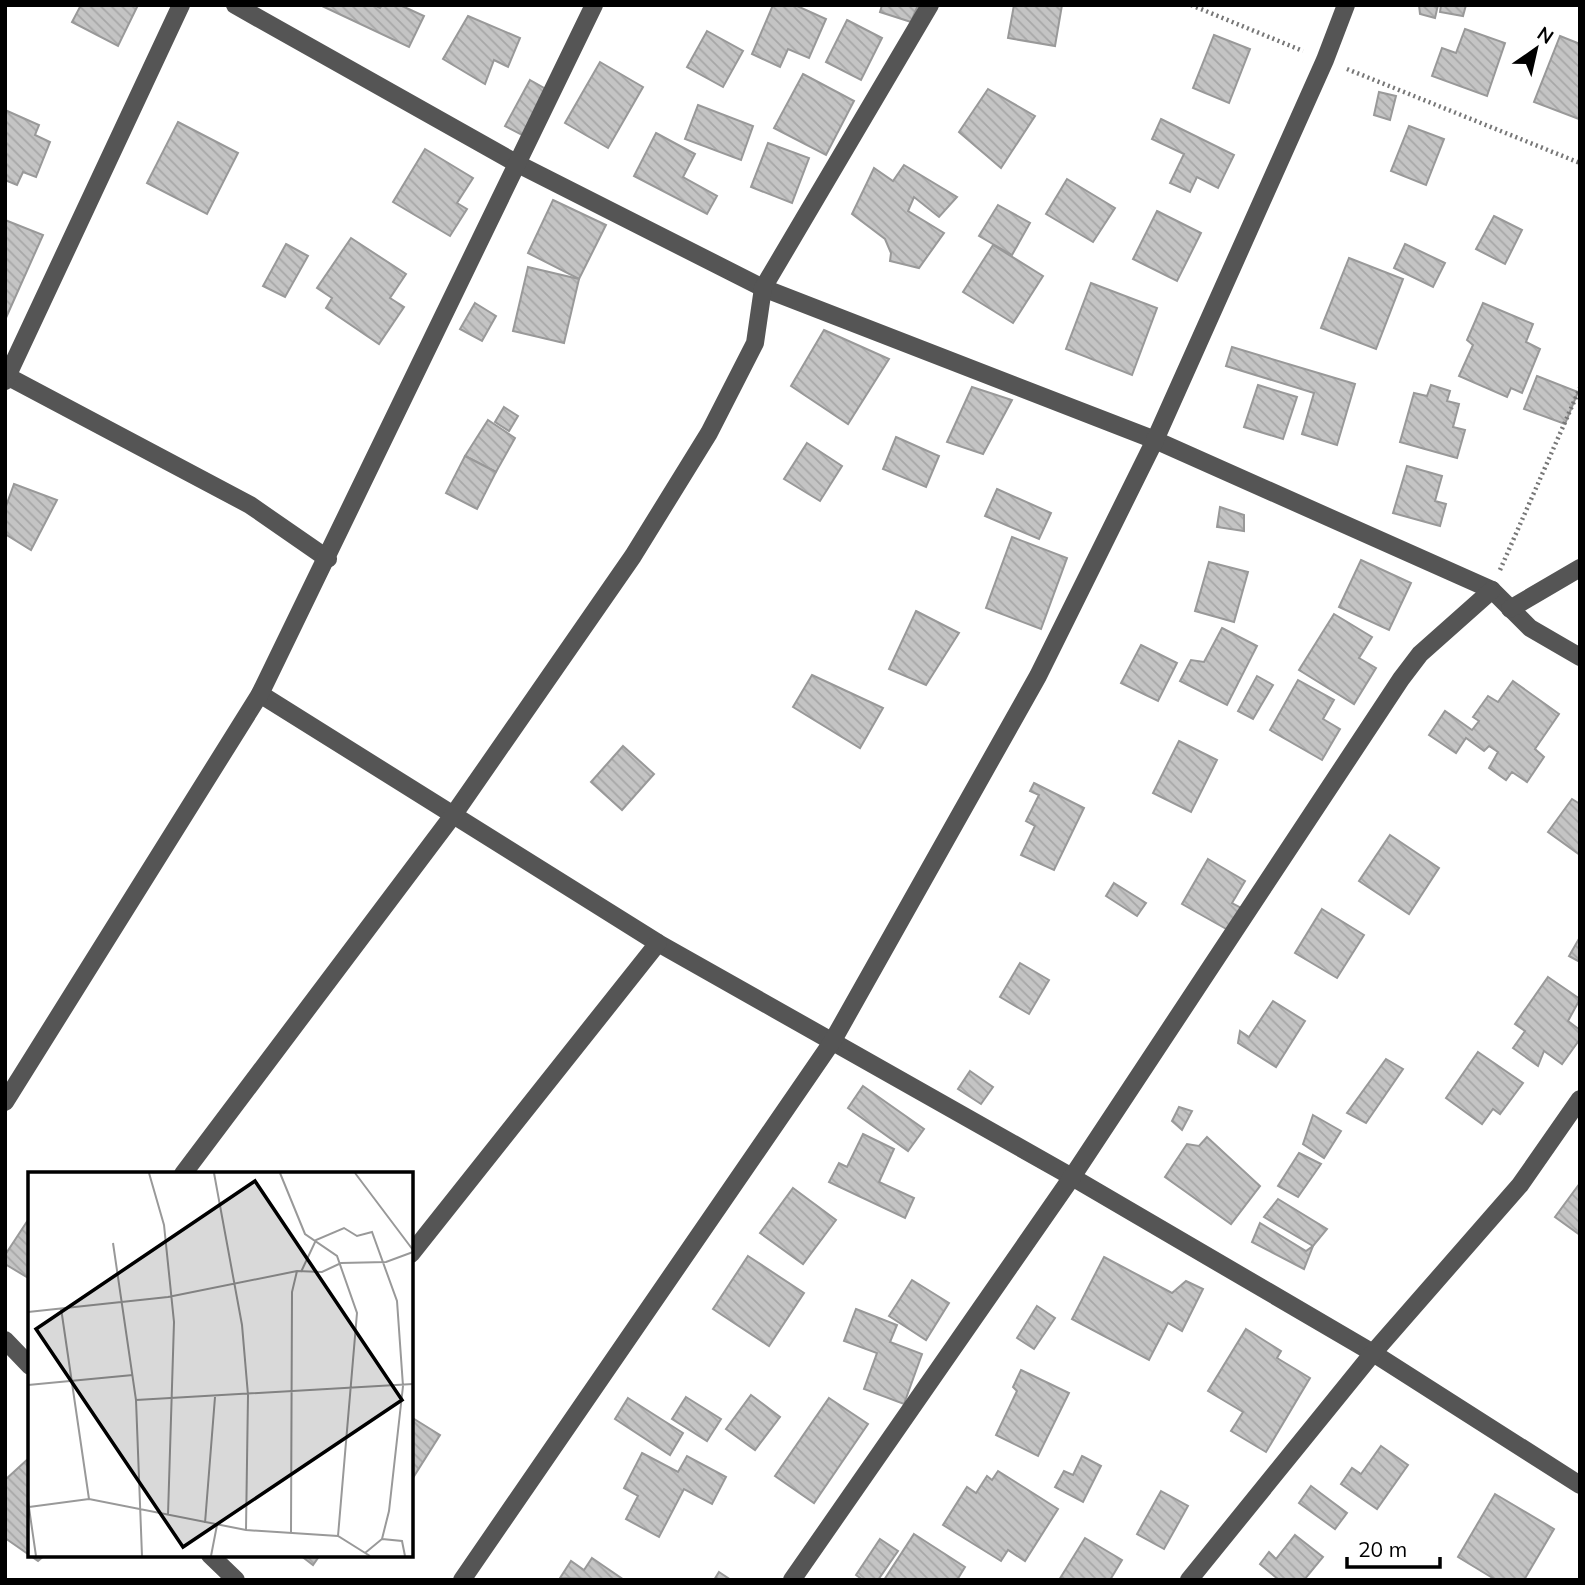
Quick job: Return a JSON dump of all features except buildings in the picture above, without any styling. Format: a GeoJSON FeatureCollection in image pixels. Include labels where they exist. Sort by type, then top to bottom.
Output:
{"type":"FeatureCollection","features":[{"type":"Feature","properties":{"kind":"street"},"geometry":{"type":"LineString","coordinates":[[181,5],[6,377],[250,505],[328,559]]}},
{"type":"Feature","properties":{"kind":"street"},"geometry":{"type":"LineString","coordinates":[[235,5],[516,163],[763,288],[1155,440],[1492,590],[1530,628],[1580,657]]}},
{"type":"Feature","properties":{"kind":"street"},"geometry":{"type":"LineString","coordinates":[[5,1102],[260,694],[328,559],[594,5]]}},
{"type":"Feature","properties":{"kind":"street"},"geometry":{"type":"LineString","coordinates":[[185,1172],[454,814],[633,556],[709,433],[755,343],[763,288],[930,5]]}},
{"type":"Feature","properties":{"kind":"street"},"geometry":{"type":"LineString","coordinates":[[462,1580],[832,1042],[1038,676],[1155,440],[1325,60],[1346,5]]}},
{"type":"Feature","properties":{"kind":"street"},"geometry":{"type":"LineString","coordinates":[[1510,608],[1580,568]]}},
{"type":"Feature","properties":{"kind":"street"},"geometry":{"type":"LineString","coordinates":[[792,1580],[1072,1177],[1401,679],[1420,654],[1492,590]]}},
{"type":"Feature","properties":{"kind":"street"},"geometry":{"type":"LineString","coordinates":[[260,694],[658,943],[1072,1177],[1373,1353],[1580,1485]]}},
{"type":"Feature","properties":{"kind":"street"},"geometry":{"type":"LineString","coordinates":[[413,1251],[658,943]]}},
{"type":"Feature","properties":{"kind":"street"},"geometry":{"type":"LineString","coordinates":[[1189,1580],[1373,1353],[1520,1185],[1580,1099]]}},
{"type":"Feature","properties":{"kind":"street"},"geometry":{"type":"LineString","coordinates":[[5,1340],[28,1364]]}},
{"type":"Feature","properties":{"kind":"street"},"geometry":{"type":"LineString","coordinates":[[212,1557],[236,1580]]}},
{"type":"Feature","properties":{"kind":"path"},"geometry":{"type":"LineString","coordinates":[[1191,5],[1580,163]]}},
{"type":"Feature","properties":{"kind":"path"},"geometry":{"type":"LineString","coordinates":[[1492,590],[1580,388]]}}]}
